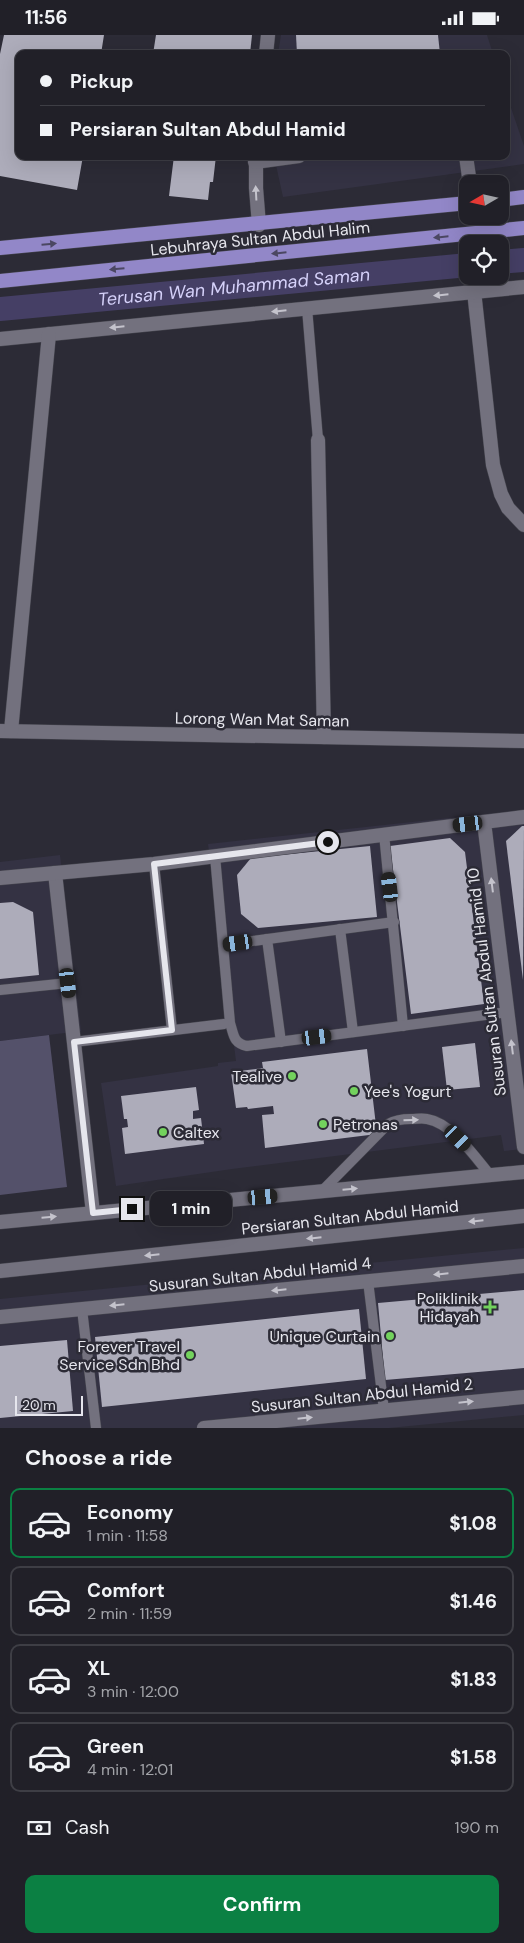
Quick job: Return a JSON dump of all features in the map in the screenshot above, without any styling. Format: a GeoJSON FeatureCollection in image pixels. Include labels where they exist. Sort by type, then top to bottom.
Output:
{"type":"FeatureCollection","features":[{"type":"Feature","properties":{"kind":"main road"},"geometry":{"type":"LineString","coordinates":[[509,199],[524,197]]}},
{"type":"Feature","properties":{"kind":"main road","name":"Lebuhraya Sultan Abdul Halim"},"geometry":{"type":"LineString","coordinates":[[0,248],[259,225],[459,204]]}},
{"type":"Feature","properties":{"kind":"main road","name":"Lebuhraya Sultan Abdul Halim"},"geometry":{"type":"LineString","coordinates":[[0,281],[524,228]]}},
{"type":"Feature","properties":{"kind":"street"},"geometry":{"type":"LineString","coordinates":[[266,50],[268,35]]}},
{"type":"Feature","properties":{"kind":"street"},"geometry":{"type":"LineString","coordinates":[[256,160],[259,225]]}},
{"type":"Feature","properties":{"kind":"street"},"geometry":{"type":"LineString","coordinates":[[467,160],[469,175]]}},
{"type":"Feature","properties":{"kind":"street"},"geometry":{"type":"LineString","coordinates":[[0,339],[524,287]]}},
{"type":"Feature","properties":{"kind":"street"},"geometry":{"type":"LineString","coordinates":[[474,291],[493,465],[501,494],[508,508],[524,525]]}},
{"type":"Feature","properties":{"kind":"street"},"geometry":{"type":"LineString","coordinates":[[5,731],[48,334]]}},
{"type":"Feature","properties":{"kind":"street"},"geometry":{"type":"LineString","coordinates":[[318,440],[324,737]]}},
{"type":"Feature","properties":{"kind":"street","name":"Lorong Wan Mat Saman"},"geometry":{"type":"LineString","coordinates":[[5,731],[524,741]]}},
{"type":"Feature","properties":{"kind":"street"},"geometry":{"type":"LineString","coordinates":[[0,878],[154,864],[524,817]]}},
{"type":"Feature","properties":{"kind":"street","name":"Susuran Sultan Abdul Hamid 10"},"geometry":{"type":"LineString","coordinates":[[484,822],[524,1147]]}},
{"type":"Feature","properties":{"kind":"street"},"geometry":{"type":"LineString","coordinates":[[55,873],[93,1213]]}},
{"type":"Feature","properties":{"kind":"street","name":"Persiaran Sultan Abdul Hamid"},"geometry":{"type":"LineString","coordinates":[[0,1222],[524,1172]]}},
{"type":"Feature","properties":{"kind":"street","name":"Persiaran Sultan Abdul Hamid"},"geometry":{"type":"LineString","coordinates":[[0,1271],[524,1216]]}},
{"type":"Feature","properties":{"kind":"street","name":"Susuran Sultan Abdul Hamid 4"},"geometry":{"type":"LineString","coordinates":[[0,1317],[524,1266]]}},
{"type":"Feature","properties":{"kind":"street","name":"Susuran Sultan Abdul Hamid 2"},"geometry":{"type":"LineString","coordinates":[[204,1428],[524,1397]]}},
{"type":"Feature","properties":{"kind":"lane"},"geometry":{"type":"LineString","coordinates":[[307,308],[318,440]]}},
{"type":"Feature","properties":{"kind":"lane"},"geometry":{"type":"LineString","coordinates":[[384,835],[404,1026]]}},
{"type":"Feature","properties":{"kind":"lane"},"geometry":{"type":"LineString","coordinates":[[215,856],[230,1023],[234,1038],[239,1044],[247,1046],[281,1042],[508,1012]]}},
{"type":"Feature","properties":{"kind":"lane"},"geometry":{"type":"LineString","coordinates":[[154,864],[172,1030]]}},
{"type":"Feature","properties":{"kind":"lane"},"geometry":{"type":"LineString","coordinates":[[223,945],[394,922]]}},
{"type":"Feature","properties":{"kind":"lane"},"geometry":{"type":"LineString","coordinates":[[340,929],[353,1033]]}},
{"type":"Feature","properties":{"kind":"lane"},"geometry":{"type":"LineString","coordinates":[[267,939],[281,1042]]}},
{"type":"Feature","properties":{"kind":"lane"},"geometry":{"type":"LineString","coordinates":[[0,990],[68,983]]}},
{"type":"Feature","properties":{"kind":"lane"},"geometry":{"type":"LineString","coordinates":[[74,1042],[224,1024]]}},
{"type":"Feature","properties":{"kind":"lane"},"geometry":{"type":"LineString","coordinates":[[322,1191],[388,1124],[405,1119],[428,1119],[449,1130],[466,1146],[490,1175]]}},
{"type":"Feature","properties":{"kind":"lane"},"geometry":{"type":"LineString","coordinates":[[368,1281],[384,1410]]}},
{"type":"Feature","properties":{"kind":"lane"},"geometry":{"type":"LineString","coordinates":[[82,1309],[96,1428]]}},
{"type":"Feature","properties":{"kind":"shaded area"},"geometry":{"type":"Polygon","coordinates":[[[281,35],[487,35],[492,50],[279,50],[281,35]]]}},
{"type":"Feature","properties":{"kind":"shaded area"},"geometry":{"type":"Polygon","coordinates":[[[510,105],[524,146],[524,164],[283,197],[275,160],[510,160],[510,105]]]}},
{"type":"Feature","properties":{"kind":"shaded area"},"geometry":{"type":"Polygon","coordinates":[[[524,810],[524,1149],[504,1151],[501,1135],[232,1169],[116,1186],[101,1083],[218,1066],[218,1063],[236,1061],[208,844],[524,810]]]}},
{"type":"Feature","properties":{"kind":"shaded area"},"geometry":{"type":"Polygon","coordinates":[[[60,855],[81,1031],[0,1041],[0,862],[60,855]]]}},
{"type":"Feature","properties":{"kind":"shaded area"},"geometry":{"type":"Polygon","coordinates":[[[49,1035],[67,1187],[0,1195],[0,1041],[49,1035]]]}},
{"type":"Feature","properties":{"kind":"shaded area"},"geometry":{"type":"Polygon","coordinates":[[[524,1248],[524,1415],[389,1428],[0,1428],[0,1299],[524,1248]]]}},
{"type":"Feature","properties":{"kind":"building"},"geometry":{"type":"Polygon","coordinates":[[[4,35],[104,35],[102,50],[15,50],[15,160],[82,160],[77,190],[0,176],[0,54],[4,35]]]}},
{"type":"Feature","properties":{"kind":"building"},"geometry":{"type":"Polygon","coordinates":[[[156,35],[252,35],[250,50],[154,50],[156,35]]]}},
{"type":"Feature","properties":{"kind":"building"},"geometry":{"type":"Polygon","coordinates":[[[296,35],[438,35],[440,50],[297,50],[296,35]]]}},
{"type":"Feature","properties":{"kind":"building"},"geometry":{"type":"Polygon","coordinates":[[[174,160],[216,160],[213,182],[210,182],[208,200],[169,196],[174,160]]]}},
{"type":"Feature","properties":{"kind":"building"},"geometry":{"type":"Polygon","coordinates":[[[524,826],[523,980],[506,841],[524,826]]]}},
{"type":"Feature","properties":{"kind":"building"},"geometry":{"type":"Polygon","coordinates":[[[450,838],[465,852],[484,1004],[411,1014],[390,846],[450,838]]]}},
{"type":"Feature","properties":{"kind":"building"},"geometry":{"type":"Polygon","coordinates":[[[370,846],[377,917],[258,928],[241,914],[237,875],[251,858],[370,846]]]}},
{"type":"Feature","properties":{"kind":"building"},"geometry":{"type":"Polygon","coordinates":[[[13,902],[33,912],[39,975],[0,979],[0,903],[13,902]]]}},
{"type":"Feature","properties":{"kind":"building"},"geometry":{"type":"Polygon","coordinates":[[[475,1043],[480,1087],[447,1090],[442,1047],[475,1043]]]}},
{"type":"Feature","properties":{"kind":"building"},"geometry":{"type":"Polygon","coordinates":[[[367,1049],[377,1134],[265,1148],[262,1115],[274,1114],[273,1106],[248,1109],[247,1107],[236,1108],[231,1072],[263,1068],[262,1062],[367,1049]]]}},
{"type":"Feature","properties":{"kind":"building"},"geometry":{"type":"Polygon","coordinates":[[[196,1087],[199,1110],[193,1111],[193,1119],[201,1118],[204,1144],[125,1154],[122,1128],[128,1127],[127,1119],[124,1119],[121,1096],[196,1087]]]}},
{"type":"Feature","properties":{"kind":"building"},"geometry":{"type":"Polygon","coordinates":[[[524,1290],[524,1368],[385,1380],[378,1303],[524,1290]]]}},
{"type":"Feature","properties":{"kind":"building"},"geometry":{"type":"Polygon","coordinates":[[[359,1309],[366,1379],[102,1407],[95,1337],[359,1309]]]}},
{"type":"Feature","properties":{"kind":"building"},"geometry":{"type":"Polygon","coordinates":[[[67,1340],[73,1411],[0,1418],[0,1346],[67,1340]]]}},
{"type":"Feature","properties":{"kind":"waterway","name":"Terusan Wan Muhammad Saman"},"geometry":{"type":"LineString","coordinates":[[509,261],[524,260]]}},
{"type":"Feature","properties":{"kind":"waterway","name":"Terusan Wan Muhammad Saman"},"geometry":{"type":"LineString","coordinates":[[0,309],[459,266]]}},
{"type":"Feature","properties":{"kind":"place","name":"Tealive"},"geometry":{"type":"Point","coordinates":[292,1076]}},
{"type":"Feature","properties":{"kind":"place","name":"Yee's Yogurt"},"geometry":{"type":"Point","coordinates":[354,1091]}},
{"type":"Feature","properties":{"kind":"place","name":"Petronas"},"geometry":{"type":"Point","coordinates":[323,1124]}},
{"type":"Feature","properties":{"kind":"place","name":"Caltex"},"geometry":{"type":"Point","coordinates":[163,1132]}},
{"type":"Feature","properties":{"kind":"place","name":"Poliklinik Hidayah"},"geometry":{"type":"Point","coordinates":[490,1307]}},
{"type":"Feature","properties":{"kind":"place","name":"Unique Curtain"},"geometry":{"type":"Point","coordinates":[390,1336]}},
{"type":"Feature","properties":{"kind":"place","name":"Forever Travel Service Sdn Bhd"},"geometry":{"type":"Point","coordinates":[190,1355]}},
{"type":"Feature","properties":{"kind":"route"},"geometry":{"type":"LineString","coordinates":[[132,1209],[93,1213],[74,1042],[172,1030],[154,864],[328,842]]}}]}
